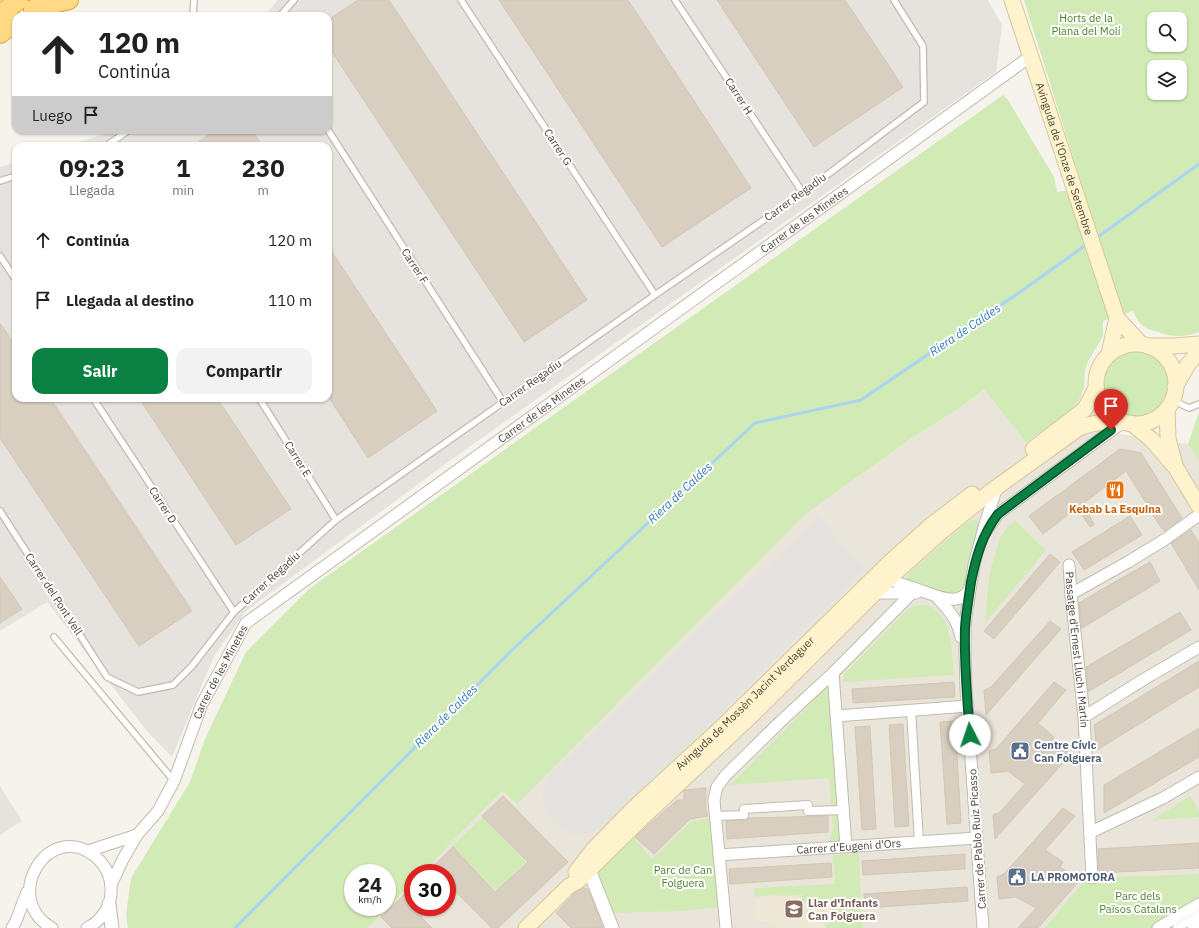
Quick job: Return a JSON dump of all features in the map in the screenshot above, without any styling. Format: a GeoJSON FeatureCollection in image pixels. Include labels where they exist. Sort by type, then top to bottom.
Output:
{"type":"FeatureCollection","features":[{"type":"Feature","properties":{"kind":"highway"},"geometry":{"type":"LineString","coordinates":[[0,14],[31,6],[69,0]]}},
{"type":"Feature","properties":{"kind":"highway"},"geometry":{"type":"LineString","coordinates":[[0,34],[12,25]]}},
{"type":"Feature","properties":{"kind":"main road","name":"Avinguda de l'Onze de Setembre"},"geometry":{"type":"LineString","coordinates":[[1012,0],[1032,56],[1117,318],[1145,345]]}},
{"type":"Feature","properties":{"kind":"main road"},"geometry":{"type":"LineString","coordinates":[[1109,354],[1117,318]]}},
{"type":"Feature","properties":{"kind":"main road"},"geometry":{"type":"LineString","coordinates":[[1199,344],[1174,346],[1134,344],[1121,347],[1109,354],[1100,366],[1096,388],[1099,399],[1105,409],[1113,416],[1127,422],[1151,439],[1176,468],[1199,506]]}},
{"type":"Feature","properties":{"kind":"main road"},"geometry":{"type":"LineString","coordinates":[[1145,345],[1158,351],[1166,358],[1172,366],[1175,377],[1171,399],[1168,438],[1176,468]]}},
{"type":"Feature","properties":{"kind":"main road"},"geometry":{"type":"LineString","coordinates":[[1127,422],[1139,424],[1151,420],[1161,414],[1171,399],[1187,366],[1199,351]]}},
{"type":"Feature","properties":{"kind":"main road","name":"Avinguda de Mossèn Jacint Verdaguer"},"geometry":{"type":"LineString","coordinates":[[569,886],[573,875],[593,850],[634,809],[721,728],[884,568],[929,527],[1085,409],[1096,388]]}},
{"type":"Feature","properties":{"kind":"main road","name":"Avinguda de Mossèn Jacint Verdaguer"},"geometry":{"type":"LineString","coordinates":[[526,928],[569,886],[578,881],[641,819],[753,714],[874,594],[941,532],[994,489],[1079,428],[1101,421],[1127,422]]}},
{"type":"Feature","properties":{"kind":"street","name":"Carrer de les Minetes"},"geometry":{"type":"LineString","coordinates":[[111,885],[123,859],[137,835],[158,811],[174,781],[202,704],[246,623],[1032,56]]}},
{"type":"Feature","properties":{"kind":"street"},"geometry":{"type":"LineString","coordinates":[[980,543],[989,525],[998,514],[1127,422]]}},
{"type":"Feature","properties":{"kind":"street","name":"Avinguda de Mossèn Jacint Verdaguer"},"geometry":{"type":"LineString","coordinates":[[951,510],[961,509],[977,497],[994,489]]}},
{"type":"Feature","properties":{"kind":"street","name":"Carrer de Pablo Ruiz Picasso"},"geometry":{"type":"LineString","coordinates":[[983,928],[978,838],[964,654],[965,626],[974,566],[995,493],[994,489]]}},
{"type":"Feature","properties":{"kind":"street"},"geometry":{"type":"LineString","coordinates":[[1071,594],[1164,540],[1199,515]]}},
{"type":"Feature","properties":{"kind":"street","name":"Avinguda de Mossèn Jacint Verdaguer"},"geometry":{"type":"LineString","coordinates":[[894,576],[895,567],[923,540],[929,527]]}},
{"type":"Feature","properties":{"kind":"street","name":"Passatge d'Ernest Lluch i Martín"},"geometry":{"type":"LineString","coordinates":[[1070,565],[1071,594],[1084,717],[1091,832],[1092,878]]}},
{"type":"Feature","properties":{"kind":"street"},"geometry":{"type":"LineString","coordinates":[[894,576],[898,583],[948,599],[958,598],[968,593],[971,586]]}},
{"type":"Feature","properties":{"kind":"street"},"geometry":{"type":"LineString","coordinates":[[874,594],[912,593],[933,595]]}},
{"type":"Feature","properties":{"kind":"street"},"geometry":{"type":"LineString","coordinates":[[726,928],[714,800],[717,787],[725,776],[833,673],[906,601],[912,593]]}},
{"type":"Feature","properties":{"kind":"street","name":"Carrer de Pablo Ruiz Picasso"},"geometry":{"type":"LineString","coordinates":[[933,595],[953,615],[958,626],[964,654]]}},
{"type":"Feature","properties":{"kind":"street"},"geometry":{"type":"LineString","coordinates":[[1084,717],[1199,647]]}},
{"type":"Feature","properties":{"kind":"street"},"geometry":{"type":"LineString","coordinates":[[833,673],[846,846]]}},
{"type":"Feature","properties":{"kind":"street"},"geometry":{"type":"LineString","coordinates":[[836,716],[968,706]]}},
{"type":"Feature","properties":{"kind":"street"},"geometry":{"type":"LineString","coordinates":[[910,710],[919,842]]}},
{"type":"Feature","properties":{"kind":"street"},"geometry":{"type":"LineString","coordinates":[[1091,832],[1163,798],[1199,777]]}},
{"type":"Feature","properties":{"kind":"street"},"geometry":{"type":"LineString","coordinates":[[716,816],[744,815],[744,809],[808,805],[808,811],[843,810]]}},
{"type":"Feature","properties":{"kind":"street"},"geometry":{"type":"LineString","coordinates":[[88,851],[137,835]]}},
{"type":"Feature","properties":{"kind":"street","name":"Carrer d'Eugeni d'Ors"},"geometry":{"type":"LineString","coordinates":[[719,855],[978,838]]}},
{"type":"Feature","properties":{"kind":"street"},"geometry":{"type":"LineString","coordinates":[[12,928],[27,892],[31,872],[36,863],[49,852],[68,847],[88,851],[104,865],[110,878],[111,898],[109,904],[102,917],[87,928]]}},
{"type":"Feature","properties":{"kind":"street"},"geometry":{"type":"LineString","coordinates":[[589,870],[612,928]]}},
{"type":"Feature","properties":{"kind":"street"},"geometry":{"type":"LineString","coordinates":[[27,892],[32,910],[38,918],[52,928]]}},
{"type":"Feature","properties":{"kind":"street"},"geometry":{"type":"LineString","coordinates":[[109,904],[112,928]]}},
{"type":"Feature","properties":{"kind":"street"},"geometry":{"type":"LineString","coordinates":[[1158,928],[1199,904]]}},
{"type":"Feature","properties":{"kind":"street"},"geometry":{"type":"LineString","coordinates":[[1177,928],[1199,916]]}},
{"type":"Feature","properties":{"kind":"street"},"geometry":{"type":"LineString","coordinates":[[1193,928],[1199,924]]}},
{"type":"Feature","properties":{"kind":"lane"},"geometry":{"type":"LineString","coordinates":[[284,12],[294,0]]}},
{"type":"Feature","properties":{"kind":"lane","name":"Carrer G"},"geometry":{"type":"LineString","coordinates":[[461,0],[655,295]]}},
{"type":"Feature","properties":{"kind":"lane","name":"Carrer H"},"geometry":{"type":"LineString","coordinates":[[676,0],[803,193]]}},
{"type":"Feature","properties":{"kind":"lane","name":"Carrer Regadiu"},"geometry":{"type":"LineString","coordinates":[[107,677],[138,692],[173,685],[192,666],[234,612],[336,520],[655,295],[803,193],[924,102],[923,46],[894,0]]}},
{"type":"Feature","properties":{"kind":"lane"},"geometry":{"type":"LineString","coordinates":[[194,1],[194,12]]}},
{"type":"Feature","properties":{"kind":"lane"},"geometry":{"type":"LineString","coordinates":[[112,142],[123,134]]}},
{"type":"Feature","properties":{"kind":"lane","name":"Carrer F"},"geometry":{"type":"LineString","coordinates":[[331,134],[503,402]]}},
{"type":"Feature","properties":{"kind":"lane"},"geometry":{"type":"LineString","coordinates":[[0,181],[12,177]]}},
{"type":"Feature","properties":{"kind":"lane"},"geometry":{"type":"LineString","coordinates":[[0,256],[12,274]]}},
{"type":"Feature","properties":{"kind":"lane"},"geometry":{"type":"LineString","coordinates":[[1171,399],[1189,408],[1199,404]]}},
{"type":"Feature","properties":{"kind":"lane","name":"Carrer D"},"geometry":{"type":"LineString","coordinates":[[96,402],[234,612]]}},
{"type":"Feature","properties":{"kind":"lane","name":"Carrer E"},"geometry":{"type":"LineString","coordinates":[[262,402],[336,520]]}},
{"type":"Feature","properties":{"kind":"lane","name":"Carrer del Pont Vell"},"geometry":{"type":"LineString","coordinates":[[0,511],[107,677]]}},
{"type":"Feature","properties":{"kind":"lane"},"geometry":{"type":"LineString","coordinates":[[54,637],[174,781]]}},
{"type":"Feature","properties":{"kind":"shaded area"},"geometry":{"type":"Polygon","coordinates":[[[278,0],[988,0],[1002,25],[996,72],[451,460],[246,611],[214,656],[172,757],[146,730],[47,602],[0,631],[0,167],[12,163],[12,402],[332,402],[332,142],[78,142],[104,134],[332,134],[332,12],[268,12],[278,0]]]}},
{"type":"Feature","properties":{"kind":"shaded area"},"geometry":{"type":"Polygon","coordinates":[[[1102,321],[1103,336],[1088,361],[1085,370],[1084,388],[1081,393],[1113,433],[1188,444],[1199,461],[1199,928],[368,928],[380,916],[396,916],[396,899],[404,891],[404,916],[456,916],[456,864],[431,864],[502,791],[517,804],[807,513],[909,440],[964,405],[984,389],[1102,321]]]}},
{"type":"Feature","properties":{"kind":"shaded area"},"geometry":{"type":"Polygon","coordinates":[[[818,516],[865,569],[605,827],[592,833],[572,834],[560,828],[545,810],[543,801],[543,789],[549,775],[818,516]]]}},
{"type":"Feature","properties":{"kind":"shaded area"},"geometry":{"type":"Polygon","coordinates":[[[0,786],[22,821],[0,835],[0,786]]]}},
{"type":"Feature","properties":{"kind":"shaded area","name":"Llar d'Infants Can Folguera"},"geometry":{"type":"Polygon","coordinates":[[[800,896],[801,903],[832,902],[833,915],[830,916],[830,922],[824,923],[825,928],[776,928],[775,921],[756,921],[755,898],[800,896]]]}},
{"type":"Feature","properties":{"kind":"green space","name":"Horts de la Plana del Molí"},"geometry":{"type":"Polygon","coordinates":[[[1024,0],[1199,0],[1199,332],[1182,336],[1172,336],[1161,333],[1146,328],[1137,320],[1133,311],[1103,321],[1103,336],[1088,361],[1085,370],[1084,388],[1072,410],[1026,442],[984,389],[964,405],[909,440],[807,513],[517,804],[502,791],[431,864],[404,864],[404,891],[396,899],[396,864],[344,864],[344,916],[380,916],[368,928],[128,928],[126,915],[131,878],[190,782],[205,739],[246,652],[309,589],[1003,95],[1008,100],[1054,177],[1057,192],[1083,189],[1024,0]]]}},
{"type":"Feature","properties":{"kind":"green space"},"geometry":{"type":"Polygon","coordinates":[[[1128,345],[1144,345],[1158,351],[1169,362],[1175,376],[1175,392],[1169,406],[1158,417],[1144,423],[1128,423],[1114,417],[1103,406],[1097,392],[1097,376],[1103,362],[1114,351],[1128,345]]]}},
{"type":"Feature","properties":{"kind":"green space"},"geometry":{"type":"Polygon","coordinates":[[[1199,412],[1199,461],[1188,444],[1199,412]]]}},
{"type":"Feature","properties":{"kind":"green space"},"geometry":{"type":"Polygon","coordinates":[[[976,520],[979,524],[965,590],[955,594],[938,591],[909,581],[907,578],[908,574],[966,523],[976,520]]]}},
{"type":"Feature","properties":{"kind":"green space"},"geometry":{"type":"Polygon","coordinates":[[[1015,521],[1046,550],[985,623],[990,571],[1000,538],[1007,527],[1015,521]]]}},
{"type":"Feature","properties":{"kind":"green space"},"geometry":{"type":"Polygon","coordinates":[[[923,605],[933,608],[940,614],[945,623],[949,633],[953,655],[954,675],[843,682],[844,674],[905,612],[913,606],[923,605]]]}},
{"type":"Feature","properties":{"kind":"green space"},"geometry":{"type":"Polygon","coordinates":[[[828,686],[841,842],[828,843],[833,829],[829,778],[730,785],[828,686]]]}},
{"type":"Feature","properties":{"kind":"green space","name":"Parc de Can Folguera"},"geometry":{"type":"Polygon","coordinates":[[[709,788],[711,788],[720,907],[682,911],[613,913],[597,871],[632,836],[652,859],[692,821],[710,818],[709,788]]]}},
{"type":"Feature","properties":{"kind":"green space"},"geometry":{"type":"Polygon","coordinates":[[[1190,796],[1199,810],[1199,817],[1152,820],[1190,796]]]}},
{"type":"Feature","properties":{"kind":"green space"},"geometry":{"type":"Polygon","coordinates":[[[483,817],[526,862],[496,891],[452,846],[483,817]]]}},
{"type":"Feature","properties":{"kind":"green space"},"geometry":{"type":"Polygon","coordinates":[[[859,853],[862,928],[826,928],[825,925],[831,923],[831,917],[835,915],[834,901],[802,901],[802,895],[754,896],[754,888],[835,884],[833,855],[859,853]]]}},
{"type":"Feature","properties":{"kind":"green space","name":"Parc dels Països Catalans"},"geometry":{"type":"Polygon","coordinates":[[[1199,874],[1199,898],[1151,928],[1045,928],[1087,878],[1199,874]]]}},
{"type":"Feature","properties":{"kind":"building"},"geometry":{"type":"Polygon","coordinates":[[[358,0],[389,0],[587,300],[524,342],[332,52],[332,17],[358,0]]]}},
{"type":"Feature","properties":{"kind":"building"},"geometry":{"type":"Polygon","coordinates":[[[499,0],[628,0],[751,188],[662,247],[499,0]]]}},
{"type":"Feature","properties":{"kind":"building"},"geometry":{"type":"Polygon","coordinates":[[[717,0],[845,0],[903,87],[814,147],[717,0]]]}},
{"type":"Feature","properties":{"kind":"building"},"geometry":{"type":"Polygon","coordinates":[[[210,134],[254,134],[260,142],[198,142],[210,134]]]}},
{"type":"Feature","properties":{"kind":"building"},"geometry":{"type":"Polygon","coordinates":[[[332,252],[437,411],[368,458],[332,402],[332,252]]]}},
{"type":"Feature","properties":{"kind":"building"},"geometry":{"type":"Polygon","coordinates":[[[0,323],[12,341],[12,402],[53,402],[192,611],[139,646],[0,438],[0,323]]]}},
{"type":"Feature","properties":{"kind":"building"},"geometry":{"type":"Polygon","coordinates":[[[142,402],[220,402],[291,509],[236,545],[142,402]]]}},
{"type":"Feature","properties":{"kind":"building"},"geometry":{"type":"Polygon","coordinates":[[[1120,449],[1141,453],[1182,518],[1164,531],[1147,506],[1150,502],[1146,503],[1126,471],[1084,503],[1094,525],[1090,527],[1077,508],[1043,534],[1029,516],[1120,449]]]}},
{"type":"Feature","properties":{"kind":"building"},"geometry":{"type":"Polygon","coordinates":[[[1130,516],[1142,535],[1084,570],[1072,552],[1130,516]]]}},
{"type":"Feature","properties":{"kind":"building"},"geometry":{"type":"Polygon","coordinates":[[[1191,530],[1199,543],[1199,590],[1171,543],[1191,530]]]}},
{"type":"Feature","properties":{"kind":"building"},"geometry":{"type":"Polygon","coordinates":[[[1050,554],[1060,562],[994,639],[984,631],[1050,554]]]}},
{"type":"Feature","properties":{"kind":"building"},"geometry":{"type":"Polygon","coordinates":[[[1150,562],[1160,581],[1082,628],[1079,603],[1096,593],[1098,595],[1097,592],[1150,562]]]}},
{"type":"Feature","properties":{"kind":"building"},"geometry":{"type":"Polygon","coordinates":[[[0,577],[22,609],[0,623],[0,577]]]}},
{"type":"Feature","properties":{"kind":"building"},"geometry":{"type":"Polygon","coordinates":[[[1180,612],[1191,630],[1088,692],[1086,667],[1180,612]]]}},
{"type":"Feature","properties":{"kind":"building"},"geometry":{"type":"Polygon","coordinates":[[[1050,621],[1061,629],[986,715],[984,690],[991,687],[1050,621]]]}},
{"type":"Feature","properties":{"kind":"building"},"geometry":{"type":"Polygon","coordinates":[[[1199,661],[1199,687],[1097,750],[1094,725],[1199,661]]]}},
{"type":"Feature","properties":{"kind":"building"},"geometry":{"type":"Polygon","coordinates":[[[954,682],[955,697],[853,703],[852,689],[954,682]]]}},
{"type":"Feature","properties":{"kind":"building"},"geometry":{"type":"Polygon","coordinates":[[[1054,682],[1066,690],[1038,723],[1054,737],[1052,741],[1071,754],[995,839],[993,815],[1000,812],[1025,784],[1008,771],[991,773],[989,751],[996,749],[1054,682]]]}},
{"type":"Feature","properties":{"kind":"building"},"geometry":{"type":"Polygon","coordinates":[[[955,721],[961,823],[947,824],[940,722],[955,721]]]}},
{"type":"Feature","properties":{"kind":"building"},"geometry":{"type":"Polygon","coordinates":[[[903,724],[909,826],[895,827],[889,725],[903,724]]]}},
{"type":"Feature","properties":{"kind":"building"},"geometry":{"type":"Polygon","coordinates":[[[870,726],[876,829],[862,830],[855,727],[870,726]]]}},
{"type":"Feature","properties":{"kind":"building"},"geometry":{"type":"Polygon","coordinates":[[[1199,728],[1199,757],[1104,813],[1104,785],[1199,728]]]}},
{"type":"Feature","properties":{"kind":"building"},"geometry":{"type":"Polygon","coordinates":[[[706,788],[706,809],[708,816],[690,819],[654,854],[635,837],[677,800],[684,800],[685,790],[706,788]]]}},
{"type":"Feature","properties":{"kind":"building"},"geometry":{"type":"Polygon","coordinates":[[[503,796],[568,862],[498,928],[492,928],[456,892],[456,864],[435,864],[453,847],[495,892],[528,862],[482,816],[503,796]]]}},
{"type":"Feature","properties":{"kind":"building"},"geometry":{"type":"Polygon","coordinates":[[[1063,808],[1075,816],[1045,850],[1063,862],[1060,867],[1080,880],[1038,928],[1018,928],[1036,908],[1016,897],[999,899],[997,877],[1004,874],[1063,808]]]}},
{"type":"Feature","properties":{"kind":"building"},"geometry":{"type":"Polygon","coordinates":[[[828,816],[828,832],[727,839],[726,821],[744,820],[748,818],[828,816]]]}},
{"type":"Feature","properties":{"kind":"building"},"geometry":{"type":"Polygon","coordinates":[[[1199,843],[1199,868],[1099,873],[1098,849],[1199,843]]]}},
{"type":"Feature","properties":{"kind":"building"},"geometry":{"type":"Polygon","coordinates":[[[965,854],[965,869],[863,875],[862,861],[965,854]]]}},
{"type":"Feature","properties":{"kind":"building"},"geometry":{"type":"Polygon","coordinates":[[[831,863],[832,877],[730,884],[729,869],[831,863]]]}},
{"type":"Feature","properties":{"kind":"building"},"geometry":{"type":"Polygon","coordinates":[[[967,887],[968,901],[865,908],[864,894],[967,887]]]}},
{"type":"Feature","properties":{"kind":"building"},"geometry":{"type":"Polygon","coordinates":[[[583,888],[588,889],[603,928],[571,928],[556,913],[576,892],[583,888]]]}},
{"type":"Feature","properties":{"kind":"building"},"geometry":{"type":"Polygon","coordinates":[[[404,895],[404,916],[422,916],[421,917],[432,928],[392,928],[381,917],[396,916],[396,902],[404,895]]]}},
{"type":"Feature","properties":{"kind":"waterway","name":"Riera de Caldes"},"geometry":{"type":"LineString","coordinates":[[1095,239],[1199,164]]}},
{"type":"Feature","properties":{"kind":"waterway","name":"Riera de Caldes"},"geometry":{"type":"LineString","coordinates":[[235,928],[511,651],[755,423],[861,400],[1026,288],[1087,244]]}},
{"type":"Feature","properties":{"kind":"place","name":"Kebab La Esquina"},"geometry":{"type":"Point","coordinates":[1115,490]}},
{"type":"Feature","properties":{"kind":"place","name":"Centre Cívic Can Folguera"},"geometry":{"type":"Point","coordinates":[1020,751]}},
{"type":"Feature","properties":{"kind":"place","name":"LA PROMOTORA"},"geometry":{"type":"Point","coordinates":[1017,877]}},
{"type":"Feature","properties":{"kind":"place","name":"Llar d'Infants Can Folguera"},"geometry":{"type":"Point","coordinates":[794,909]}},
{"type":"Feature","properties":{"kind":"route"},"geometry":{"type":"LineString","coordinates":[[970,735],[964,654],[965,626],[972,576],[980,543],[989,525],[998,514],[1111,430]]}}]}
